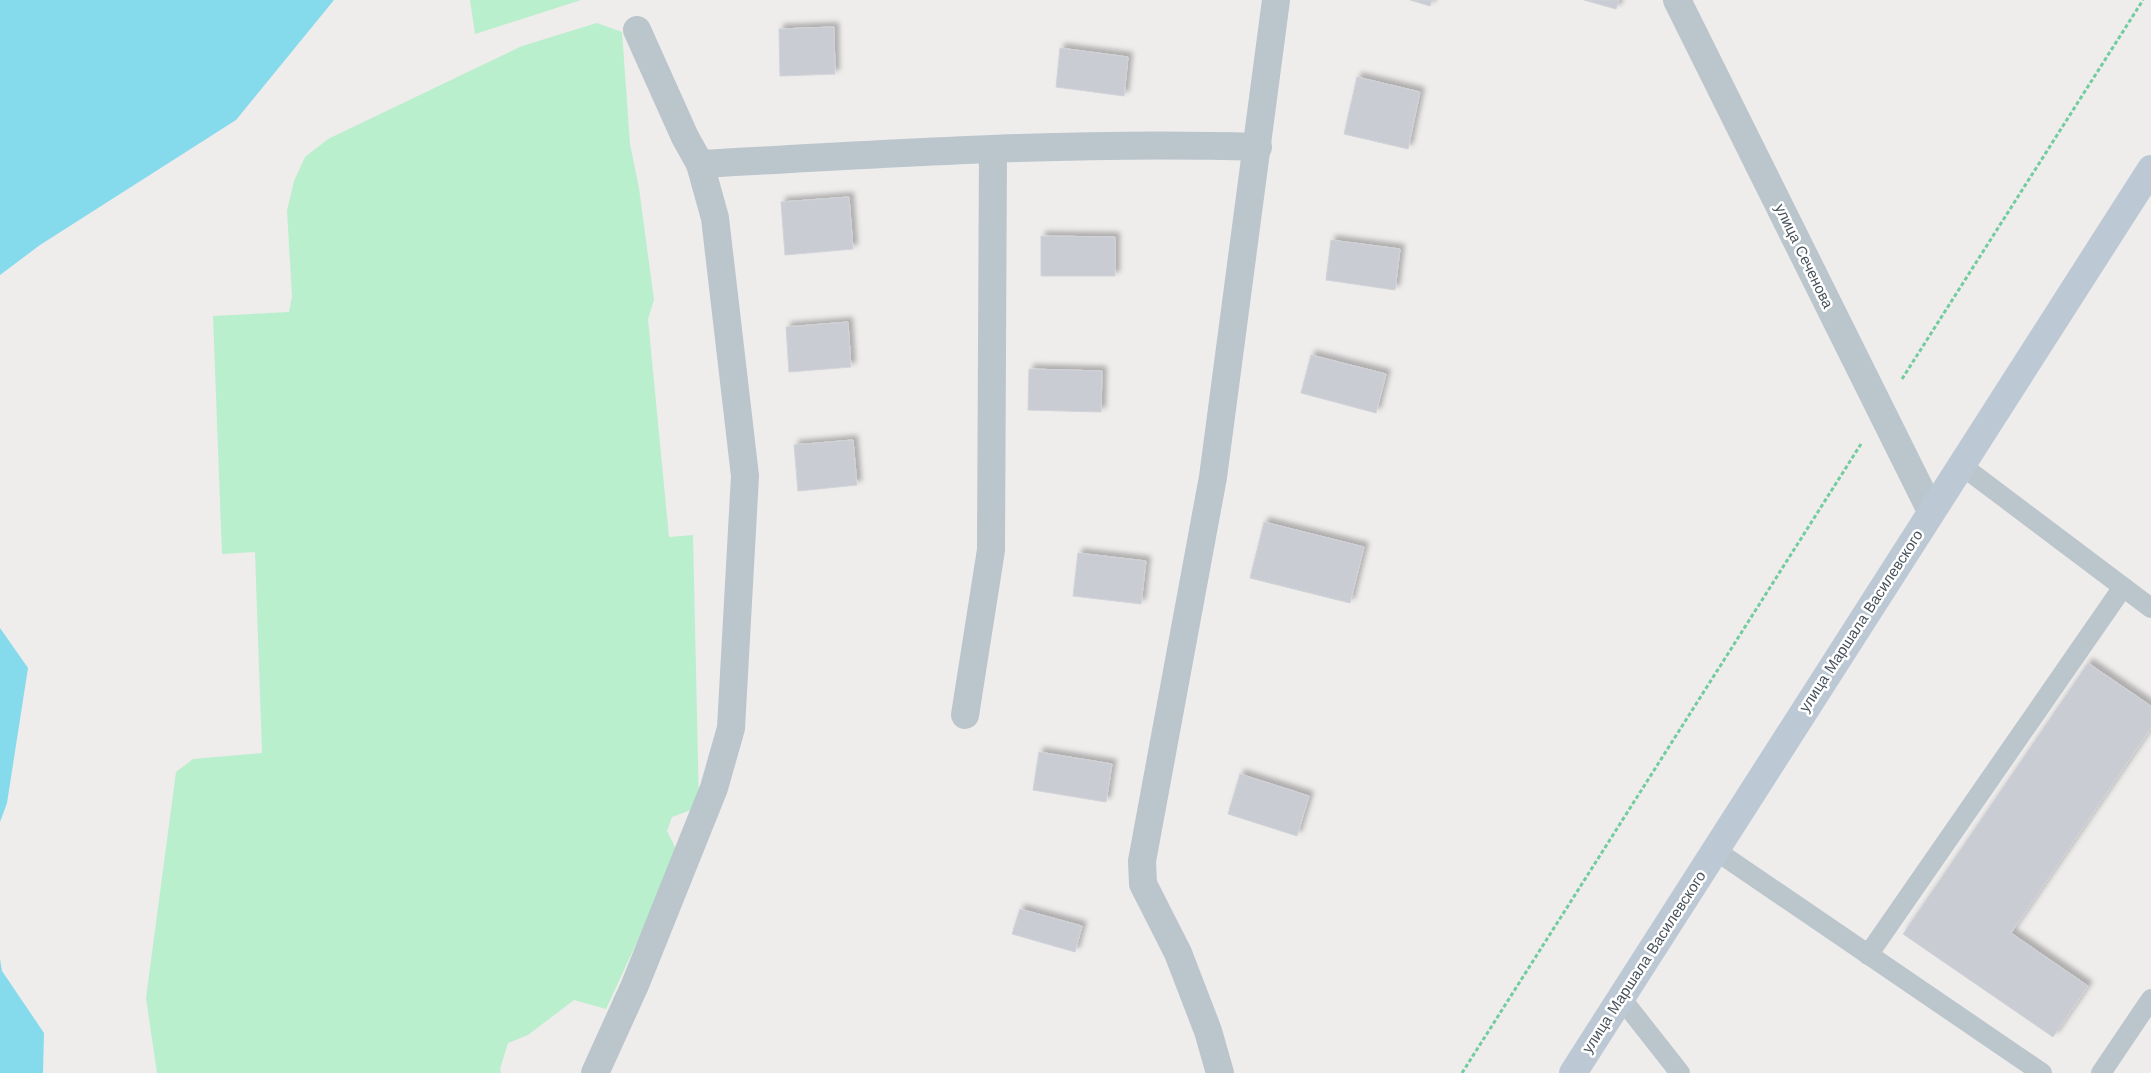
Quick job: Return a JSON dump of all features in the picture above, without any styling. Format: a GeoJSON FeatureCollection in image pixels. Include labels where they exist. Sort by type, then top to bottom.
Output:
{"type":"FeatureCollection","features":[{"type":"Feature","properties":{"kind":"street"},"geometry":{"type":"LineString","coordinates":[[1220,1073],[1208,1031],[1178,953],[1143,884],[1142,860],[1213,477],[1276,0]]}},
{"type":"Feature","properties":{"kind":"street","name":"улица Сеченова"},"geometry":{"type":"LineString","coordinates":[[1677,0],[1931,511]]}},
{"type":"Feature","properties":{"kind":"street"},"geometry":{"type":"LineString","coordinates":[[595,1073],[635,985],[710,796],[731,728],[745,476],[715,218],[700,164],[684,138],[636,30]]}},
{"type":"Feature","properties":{"kind":"street"},"geometry":{"type":"LineString","coordinates":[[700,164],[993,149],[1158,144],[1258,147]]}},
{"type":"Feature","properties":{"kind":"street"},"geometry":{"type":"LineString","coordinates":[[965,715],[991,550],[993,149]]}},
{"type":"Feature","properties":{"kind":"street","name":"улица Маршала Василевского"},"geometry":{"type":"LineString","coordinates":[[1573,1073],[2151,170]]}},
{"type":"Feature","properties":{"kind":"lane"},"geometry":{"type":"LineString","coordinates":[[1962,464],[2151,608]]}},
{"type":"Feature","properties":{"kind":"lane"},"geometry":{"type":"LineString","coordinates":[[1868,955],[2123,587]]}},
{"type":"Feature","properties":{"kind":"lane"},"geometry":{"type":"LineString","coordinates":[[1715,850],[2042,1073]]}},
{"type":"Feature","properties":{"kind":"lane"},"geometry":{"type":"LineString","coordinates":[[1621,998],[1680,1073]]}},
{"type":"Feature","properties":{"kind":"lane"},"geometry":{"type":"LineString","coordinates":[[2101,1073],[2151,1000]]}},
{"type":"Feature","properties":{"kind":"path"},"geometry":{"type":"LineString","coordinates":[[1462,1073],[2143,0]]}},
{"type":"Feature","properties":{"kind":"green space"},"geometry":{"type":"Polygon","coordinates":[[[470,0],[581,0],[475,34],[470,0]]]}},
{"type":"Feature","properties":{"kind":"green space"},"geometry":{"type":"Polygon","coordinates":[[[597,23],[622,32],[630,144],[639,188],[654,300],[648,319],[669,537],[693,535],[699,807],[672,817],[667,831],[678,853],[606,1009],[574,1000],[528,1035],[508,1043],[500,1069],[501,1073],[157,1073],[146,998],[176,772],[193,759],[262,753],[255,552],[222,554],[213,316],[289,312],[292,297],[287,211],[294,181],[305,157],[328,139],[522,46],[597,23]]]}},
{"type":"Feature","properties":{"kind":"water"},"geometry":{"type":"Polygon","coordinates":[[[0,0],[334,0],[236,120],[40,245],[0,275],[0,0]]]}},
{"type":"Feature","properties":{"kind":"water"},"geometry":{"type":"Polygon","coordinates":[[[0,628],[28,668],[7,803],[0,822],[0,628]]]}},
{"type":"Feature","properties":{"kind":"water"},"geometry":{"type":"Polygon","coordinates":[[[0,959],[2,971],[44,1033],[43,1073],[0,1073],[0,959]]]}},
{"type":"Feature","properties":{"kind":"building"},"geometry":{"type":"Polygon","coordinates":[[[1410,0],[1432,0],[1430,6],[1410,0]]]}},
{"type":"Feature","properties":{"kind":"building"},"geometry":{"type":"Polygon","coordinates":[[[1584,0],[1619,0],[1616,9],[1584,0]]]}},
{"type":"Feature","properties":{"kind":"building"},"geometry":{"type":"Polygon","coordinates":[[[834,27],[835,74],[780,76],[779,29],[834,27]]]}},
{"type":"Feature","properties":{"kind":"building"},"geometry":{"type":"Polygon","coordinates":[[[1060,48],[1128,57],[1124,96],[1056,87],[1060,48]]]}},
{"type":"Feature","properties":{"kind":"building"},"geometry":{"type":"Polygon","coordinates":[[[1357,77],[1420,92],[1408,149],[1344,134],[1357,77]]]}},
{"type":"Feature","properties":{"kind":"building"},"geometry":{"type":"Polygon","coordinates":[[[849,197],[853,249],[785,255],[781,202],[849,197]]]}},
{"type":"Feature","properties":{"kind":"building"},"geometry":{"type":"Polygon","coordinates":[[[1041,236],[1115,237],[1115,276],[1041,276],[1041,236]]]}},
{"type":"Feature","properties":{"kind":"building"},"geometry":{"type":"Polygon","coordinates":[[[1331,240],[1400,249],[1395,290],[1326,280],[1331,240]]]}},
{"type":"Feature","properties":{"kind":"building"},"geometry":{"type":"Polygon","coordinates":[[[848,322],[851,367],[789,372],[786,327],[848,322]]]}},
{"type":"Feature","properties":{"kind":"building"},"geometry":{"type":"Polygon","coordinates":[[[1311,355],[1386,374],[1376,413],[1301,393],[1311,355]]]}},
{"type":"Feature","properties":{"kind":"building"},"geometry":{"type":"Polygon","coordinates":[[[1029,369],[1102,371],[1101,412],[1028,410],[1029,369]]]}},
{"type":"Feature","properties":{"kind":"building"},"geometry":{"type":"Polygon","coordinates":[[[853,440],[857,485],[798,491],[794,445],[853,440]]]}},
{"type":"Feature","properties":{"kind":"building"},"geometry":{"type":"Polygon","coordinates":[[[1264,522],[1364,547],[1350,603],[1250,578],[1264,522]]]}},
{"type":"Feature","properties":{"kind":"building"},"geometry":{"type":"Polygon","coordinates":[[[1078,553],[1146,561],[1141,604],[1073,596],[1078,553]]]}},
{"type":"Feature","properties":{"kind":"building"},"geometry":{"type":"Polygon","coordinates":[[[2088,663],[2151,706],[2151,728],[2011,933],[2088,986],[2053,1037],[1903,934],[2088,663]]]}},
{"type":"Feature","properties":{"kind":"building"},"geometry":{"type":"Polygon","coordinates":[[[1039,752],[1112,764],[1106,802],[1033,790],[1039,752]]]}},
{"type":"Feature","properties":{"kind":"building"},"geometry":{"type":"Polygon","coordinates":[[[1240,774],[1309,796],[1297,836],[1228,814],[1240,774]]]}},
{"type":"Feature","properties":{"kind":"building"},"geometry":{"type":"Polygon","coordinates":[[[1020,909],[1082,926],[1075,952],[1012,934],[1020,909]]]}}]}
